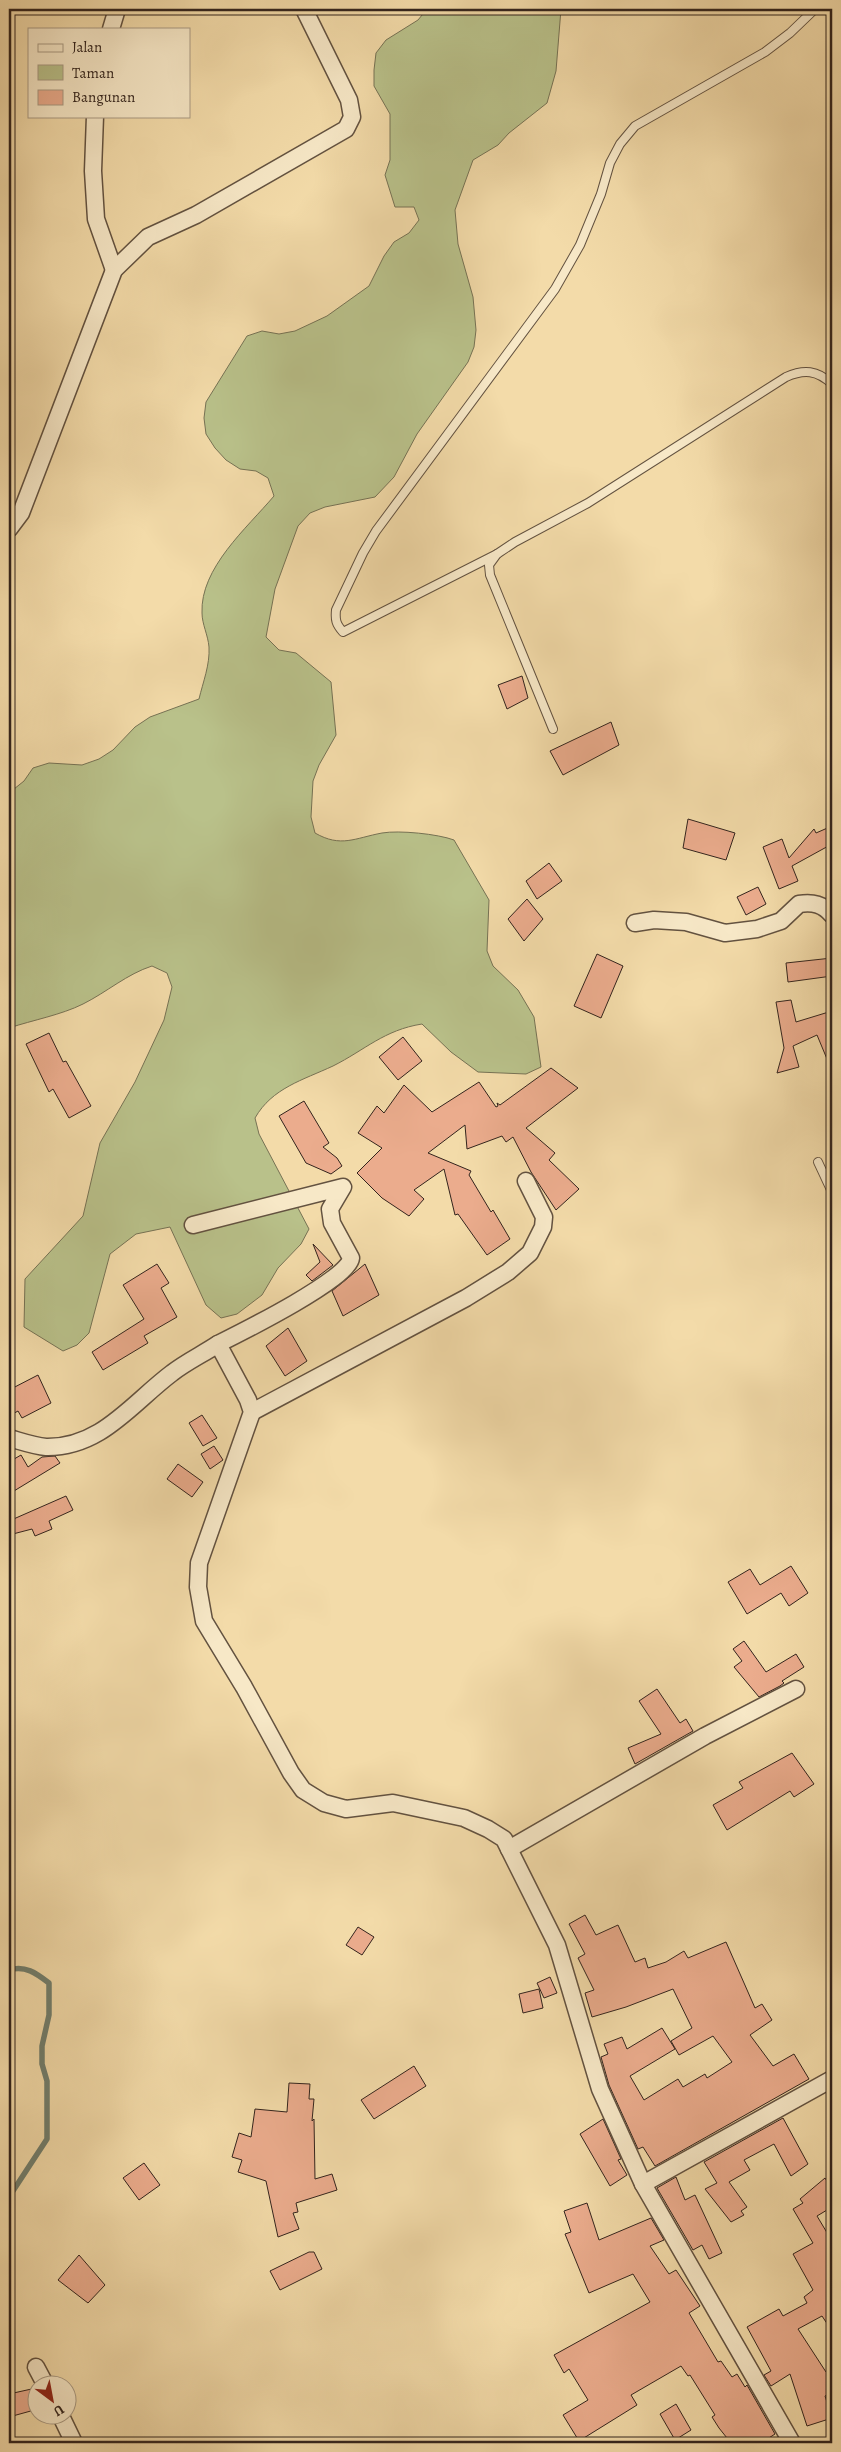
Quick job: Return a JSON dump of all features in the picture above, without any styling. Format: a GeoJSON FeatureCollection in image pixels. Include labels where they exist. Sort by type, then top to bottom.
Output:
{"type":"FeatureCollection","features":[{"type":"Feature","properties":{"kind":"street"},"geometry":{"type":"LineString","coordinates":[[111,28],[117,9]]}},
{"type":"Feature","properties":{"kind":"street"},"geometry":{"type":"LineString","coordinates":[[9,528],[21,513],[114,270],[148,237],[196,215],[346,129],[350,124],[352,117],[349,100],[304,9]]}},
{"type":"Feature","properties":{"kind":"street"},"geometry":{"type":"LineString","coordinates":[[95,118],[93,171],[96,219],[114,270]]}},
{"type":"Feature","properties":{"kind":"street"},"geometry":{"type":"LineString","coordinates":[[635,923],[654,920],[686,922],[725,932],[771,926],[781,921],[799,904],[818,904],[827,909],[832,915]]}},
{"type":"Feature","properties":{"kind":"street"},"geometry":{"type":"LineString","coordinates":[[252,1412],[466,1298],[508,1272],[530,1253],[543,1227],[544,1217],[526,1180]]}},
{"type":"Feature","properties":{"kind":"street"},"geometry":{"type":"LineString","coordinates":[[9,1438],[45,1447],[70,1445],[91,1438],[116,1421],[172,1372],[218,1344],[299,1300],[347,1268],[351,1258],[332,1223],[330,1209],[343,1187],[193,1226]]}},
{"type":"Feature","properties":{"kind":"street"},"geometry":{"type":"LineString","coordinates":[[218,1344],[248,1400],[252,1412],[199,1563],[198,1587],[204,1621],[244,1687],[287,1766],[303,1790],[324,1803],[346,1809],[393,1803],[464,1818],[504,1839],[557,1944],[600,2089],[643,2184],[792,2443]]}},
{"type":"Feature","properties":{"kind":"street"},"geometry":{"type":"LineString","coordinates":[[509,1849],[705,1736],[796,1689]]}},
{"type":"Feature","properties":{"kind":"street"},"geometry":{"type":"LineString","coordinates":[[643,2184],[832,2079]]}},
{"type":"Feature","properties":{"kind":"street"},"geometry":{"type":"LineString","coordinates":[[36,2367],[40,2374]]}},
{"type":"Feature","properties":{"kind":"street"},"geometry":{"type":"LineString","coordinates":[[65,2424],[74,2443]]}},
{"type":"Feature","properties":{"kind":"lane"},"geometry":{"type":"LineString","coordinates":[[815,9],[790,33],[765,52],[635,126],[620,144],[610,163],[601,194],[580,245],[554,289],[376,531],[363,553],[336,610],[335,620],[337,626],[343,632],[497,554],[515,542],[588,503],[786,376],[801,370],[816,373],[832,384]]}},
{"type":"Feature","properties":{"kind":"lane"},"geometry":{"type":"LineString","coordinates":[[497,554],[489,565],[490,576],[553,729]]}},
{"type":"Feature","properties":{"kind":"lane"},"geometry":{"type":"LineString","coordinates":[[818,1162],[832,1192]]}},
{"type":"Feature","properties":{"kind":"green space"},"geometry":{"type":"Polygon","coordinates":[[[427,9],[561,9],[556,71],[547,103],[509,133],[498,145],[473,160],[455,210],[458,244],[473,297],[476,330],[474,347],[468,362],[417,434],[394,477],[375,497],[325,507],[310,513],[298,526],[275,589],[266,637],[279,650],[296,653],[331,682],[336,735],[319,765],[313,781],[311,817],[315,833],[324,838],[341,841],[382,833],[398,832],[429,834],[454,840],[489,900],[487,951],[493,966],[518,990],[534,1017],[541,1067],[526,1074],[478,1072],[451,1052],[422,1024],[397,1031],[375,1041],[333,1066],[289,1086],[270,1099],[255,1118],[259,1134],[309,1229],[301,1244],[278,1268],[262,1295],[237,1314],[221,1318],[206,1305],[170,1227],[136,1234],[110,1254],[89,1333],[77,1345],[63,1351],[24,1327],[25,1279],[83,1216],[100,1143],[135,1082],[164,1020],[172,987],[167,973],[152,966],[143,969],[74,1008],[9,1028],[9,793],[24,781],[33,768],[49,763],[82,765],[99,759],[113,750],[135,727],[150,717],[199,699],[209,654],[202,613],[203,596],[209,580],[227,550],[274,496],[268,478],[256,471],[240,469],[226,460],[215,448],[206,434],[204,418],[206,402],[247,336],[262,331],[279,334],[295,331],[327,316],[369,286],[384,256],[394,242],[409,233],[419,220],[414,207],[395,207],[385,175],[390,160],[390,114],[374,86],[374,70],[376,53],[386,40],[418,20],[427,9]]]}},
{"type":"Feature","properties":{"kind":"building"},"geometry":{"type":"Polygon","coordinates":[[[522,676],[528,698],[507,709],[498,685],[522,676]]]}},
{"type":"Feature","properties":{"kind":"building"},"geometry":{"type":"Polygon","coordinates":[[[611,722],[619,745],[563,775],[550,751],[611,722]]]}},
{"type":"Feature","properties":{"kind":"building"},"geometry":{"type":"Polygon","coordinates":[[[688,819],[735,833],[726,860],[683,848],[688,819]]]}},
{"type":"Feature","properties":{"kind":"building"},"geometry":{"type":"Polygon","coordinates":[[[832,826],[832,844],[792,866],[798,881],[779,889],[763,847],[782,839],[789,858],[814,829],[816,833],[832,826]]]}},
{"type":"Feature","properties":{"kind":"building"},"geometry":{"type":"Polygon","coordinates":[[[549,863],[562,881],[537,899],[526,881],[549,863]]]}},
{"type":"Feature","properties":{"kind":"building"},"geometry":{"type":"Polygon","coordinates":[[[758,887],[766,904],[746,915],[737,897],[758,887]]]}},
{"type":"Feature","properties":{"kind":"building"},"geometry":{"type":"Polygon","coordinates":[[[527,899],[543,919],[524,941],[508,919],[527,899]]]}},
{"type":"Feature","properties":{"kind":"building"},"geometry":{"type":"Polygon","coordinates":[[[597,954],[623,966],[601,1018],[574,1006],[597,954]]]}},
{"type":"Feature","properties":{"kind":"building"},"geometry":{"type":"Polygon","coordinates":[[[832,958],[832,976],[788,982],[786,963],[832,958]]]}},
{"type":"Feature","properties":{"kind":"building"},"geometry":{"type":"Polygon","coordinates":[[[791,1000],[796,1022],[832,1011],[832,1071],[817,1035],[793,1046],[799,1067],[777,1073],[784,1048],[776,1002],[791,1000]]]}},
{"type":"Feature","properties":{"kind":"building"},"geometry":{"type":"Polygon","coordinates":[[[49,1033],[63,1062],[66,1061],[91,1106],[69,1118],[53,1089],[49,1092],[26,1044],[49,1033]]]}},
{"type":"Feature","properties":{"kind":"building"},"geometry":{"type":"Polygon","coordinates":[[[403,1037],[422,1061],[398,1080],[379,1057],[403,1037]]]}},
{"type":"Feature","properties":{"kind":"building"},"geometry":{"type":"Polygon","coordinates":[[[551,1068],[578,1088],[526,1128],[555,1153],[549,1160],[579,1189],[556,1210],[531,1172],[513,1137],[506,1142],[502,1136],[467,1149],[465,1125],[428,1153],[471,1171],[469,1175],[510,1239],[487,1255],[458,1214],[455,1215],[444,1169],[414,1190],[424,1199],[409,1216],[382,1198],[357,1173],[382,1148],[358,1133],[377,1106],[384,1113],[404,1085],[432,1112],[479,1082],[496,1107],[498,1106],[497,1103],[500,1105],[551,1068]]]}},
{"type":"Feature","properties":{"kind":"building"},"geometry":{"type":"Polygon","coordinates":[[[304,1101],[329,1143],[323,1147],[337,1158],[342,1166],[331,1174],[306,1163],[279,1116],[304,1101]]]}},
{"type":"Feature","properties":{"kind":"building"},"geometry":{"type":"Polygon","coordinates":[[[313,1244],[333,1265],[312,1281],[306,1275],[320,1262],[313,1244]]]}},
{"type":"Feature","properties":{"kind":"building"},"geometry":{"type":"Polygon","coordinates":[[[157,1264],[169,1283],[161,1288],[177,1317],[144,1336],[148,1343],[103,1370],[92,1352],[144,1319],[123,1285],[157,1264]]]}},
{"type":"Feature","properties":{"kind":"building"},"geometry":{"type":"Polygon","coordinates":[[[365,1264],[379,1295],[343,1316],[332,1291],[365,1264]]]}},
{"type":"Feature","properties":{"kind":"building"},"geometry":{"type":"Polygon","coordinates":[[[288,1328],[307,1361],[285,1376],[266,1346],[288,1328]]]}},
{"type":"Feature","properties":{"kind":"building"},"geometry":{"type":"Polygon","coordinates":[[[38,1375],[51,1403],[22,1418],[18,1411],[9,1416],[9,1390],[38,1375]]]}},
{"type":"Feature","properties":{"kind":"building"},"geometry":{"type":"Polygon","coordinates":[[[202,1415],[217,1438],[203,1446],[189,1423],[202,1415]]]}},
{"type":"Feature","properties":{"kind":"building"},"geometry":{"type":"Polygon","coordinates":[[[214,1446],[223,1460],[210,1469],[201,1454],[214,1446]]]}},
{"type":"Feature","properties":{"kind":"building"},"geometry":{"type":"Polygon","coordinates":[[[21,1455],[28,1467],[42,1457],[55,1456],[60,1463],[9,1494],[9,1480],[12,1478],[9,1472],[9,1462],[21,1455]]]}},
{"type":"Feature","properties":{"kind":"building"},"geometry":{"type":"Polygon","coordinates":[[[178,1464],[203,1482],[192,1497],[167,1479],[178,1464]]]}},
{"type":"Feature","properties":{"kind":"building"},"geometry":{"type":"Polygon","coordinates":[[[66,1496],[73,1510],[49,1521],[52,1529],[35,1536],[32,1529],[9,1535],[9,1521],[66,1496]]]}},
{"type":"Feature","properties":{"kind":"building"},"geometry":{"type":"Polygon","coordinates":[[[791,1566],[808,1593],[789,1606],[781,1593],[747,1614],[728,1582],[750,1569],[760,1585],[791,1566]]]}},
{"type":"Feature","properties":{"kind":"building"},"geometry":{"type":"Polygon","coordinates":[[[744,1641],[766,1672],[796,1654],[804,1667],[782,1681],[784,1683],[780,1686],[759,1697],[734,1667],[742,1661],[733,1649],[744,1641]]]}},
{"type":"Feature","properties":{"kind":"building"},"geometry":{"type":"Polygon","coordinates":[[[657,1689],[680,1723],[686,1719],[693,1731],[635,1764],[628,1748],[661,1734],[639,1701],[657,1689]]]}},
{"type":"Feature","properties":{"kind":"building"},"geometry":{"type":"Polygon","coordinates":[[[792,1753],[814,1784],[794,1797],[790,1791],[727,1830],[713,1805],[743,1788],[739,1782],[792,1753]]]}},
{"type":"Feature","properties":{"kind":"building"},"geometry":{"type":"Polygon","coordinates":[[[585,1915],[596,1935],[618,1925],[635,1962],[645,1958],[648,1968],[666,1962],[684,1951],[688,1958],[726,1942],[755,2008],[762,2004],[772,2020],[750,2035],[773,2066],[794,2054],[809,2079],[655,2166],[643,2147],[638,2149],[609,2085],[601,2057],[608,2054],[604,2044],[622,2037],[627,2049],[662,2028],[675,2049],[630,2076],[644,2100],[678,2079],[683,2087],[705,2074],[707,2078],[732,2062],[713,2036],[679,2055],[671,2041],[692,2028],[673,1989],[626,2007],[592,2017],[585,1993],[594,1990],[578,1958],[585,1954],[569,1924],[585,1915]]]}},
{"type":"Feature","properties":{"kind":"building"},"geometry":{"type":"Polygon","coordinates":[[[358,1927],[374,1937],[362,1955],[346,1945],[358,1927]]]}},
{"type":"Feature","properties":{"kind":"building"},"geometry":{"type":"Polygon","coordinates":[[[550,1977],[557,1993],[544,1998],[537,1983],[550,1977]]]}},
{"type":"Feature","properties":{"kind":"building"},"geometry":{"type":"Polygon","coordinates":[[[539,1989],[543,2008],[523,2013],[519,1994],[539,1989]]]}},
{"type":"Feature","properties":{"kind":"building"},"geometry":{"type":"Polygon","coordinates":[[[414,2066],[426,2086],[374,2119],[361,2100],[414,2066]]]}},
{"type":"Feature","properties":{"kind":"building"},"geometry":{"type":"Polygon","coordinates":[[[289,2083],[310,2084],[309,2099],[314,2099],[312,2121],[314,2119],[315,2179],[332,2174],[337,2190],[296,2203],[298,2212],[293,2213],[299,2229],[278,2237],[266,2181],[238,2172],[242,2160],[232,2157],[239,2133],[251,2137],[255,2109],[287,2112],[289,2083]]]}},
{"type":"Feature","properties":{"kind":"building"},"geometry":{"type":"Polygon","coordinates":[[[783,2118],[808,2164],[791,2176],[774,2144],[744,2160],[750,2170],[729,2182],[747,2207],[741,2211],[744,2215],[731,2222],[705,2189],[717,2183],[704,2162],[783,2118]]]}},
{"type":"Feature","properties":{"kind":"building"},"geometry":{"type":"Polygon","coordinates":[[[603,2119],[621,2159],[618,2160],[627,2175],[610,2186],[580,2134],[603,2119]]]}},
{"type":"Feature","properties":{"kind":"building"},"geometry":{"type":"Polygon","coordinates":[[[144,2163],[160,2185],[139,2200],[123,2178],[144,2163]]]}},
{"type":"Feature","properties":{"kind":"building"},"geometry":{"type":"Polygon","coordinates":[[[676,2177],[685,2200],[695,2195],[722,2253],[709,2259],[702,2245],[693,2250],[657,2188],[676,2177]]]}},
{"type":"Feature","properties":{"kind":"building"},"geometry":{"type":"Polygon","coordinates":[[[825,2178],[832,2189],[832,2207],[817,2216],[832,2241],[832,2331],[822,2316],[798,2329],[826,2372],[832,2368],[832,2392],[825,2396],[832,2418],[807,2426],[790,2374],[771,2386],[764,2375],[771,2371],[747,2327],[779,2309],[783,2316],[807,2303],[804,2297],[813,2290],[793,2254],[813,2243],[793,2209],[803,2203],[800,2199],[825,2178]]]}},
{"type":"Feature","properties":{"kind":"building"},"geometry":{"type":"Polygon","coordinates":[[[587,2203],[599,2240],[651,2218],[664,2240],[650,2246],[669,2274],[676,2270],[700,2306],[689,2313],[718,2362],[721,2361],[732,2377],[737,2374],[745,2387],[747,2385],[775,2434],[761,2443],[731,2443],[712,2417],[715,2415],[690,2375],[688,2376],[681,2366],[631,2395],[637,2405],[579,2441],[563,2415],[588,2400],[569,2369],[564,2373],[554,2355],[650,2302],[633,2274],[589,2293],[565,2234],[571,2232],[564,2211],[587,2203]]]}},
{"type":"Feature","properties":{"kind":"building"},"geometry":{"type":"Polygon","coordinates":[[[309,2252],[314,2252],[322,2269],[280,2290],[270,2271],[309,2252]]]}},
{"type":"Feature","properties":{"kind":"building"},"geometry":{"type":"Polygon","coordinates":[[[79,2255],[105,2285],[88,2303],[58,2280],[79,2255]]]}},
{"type":"Feature","properties":{"kind":"building"},"geometry":{"type":"Polygon","coordinates":[[[28,2390],[28,2412],[9,2417],[9,2394],[28,2390]]]}},
{"type":"Feature","properties":{"kind":"building"},"geometry":{"type":"Polygon","coordinates":[[[676,2404],[691,2430],[675,2440],[660,2414],[676,2404]]]}},
{"type":"Feature","properties":{"kind":"waterway"},"geometry":{"type":"LineString","coordinates":[[9,1970],[25,1969],[35,1973],[49,1983],[49,2015],[42,2046],[42,2064],[47,2081],[47,2139],[9,2197]]}}]}
